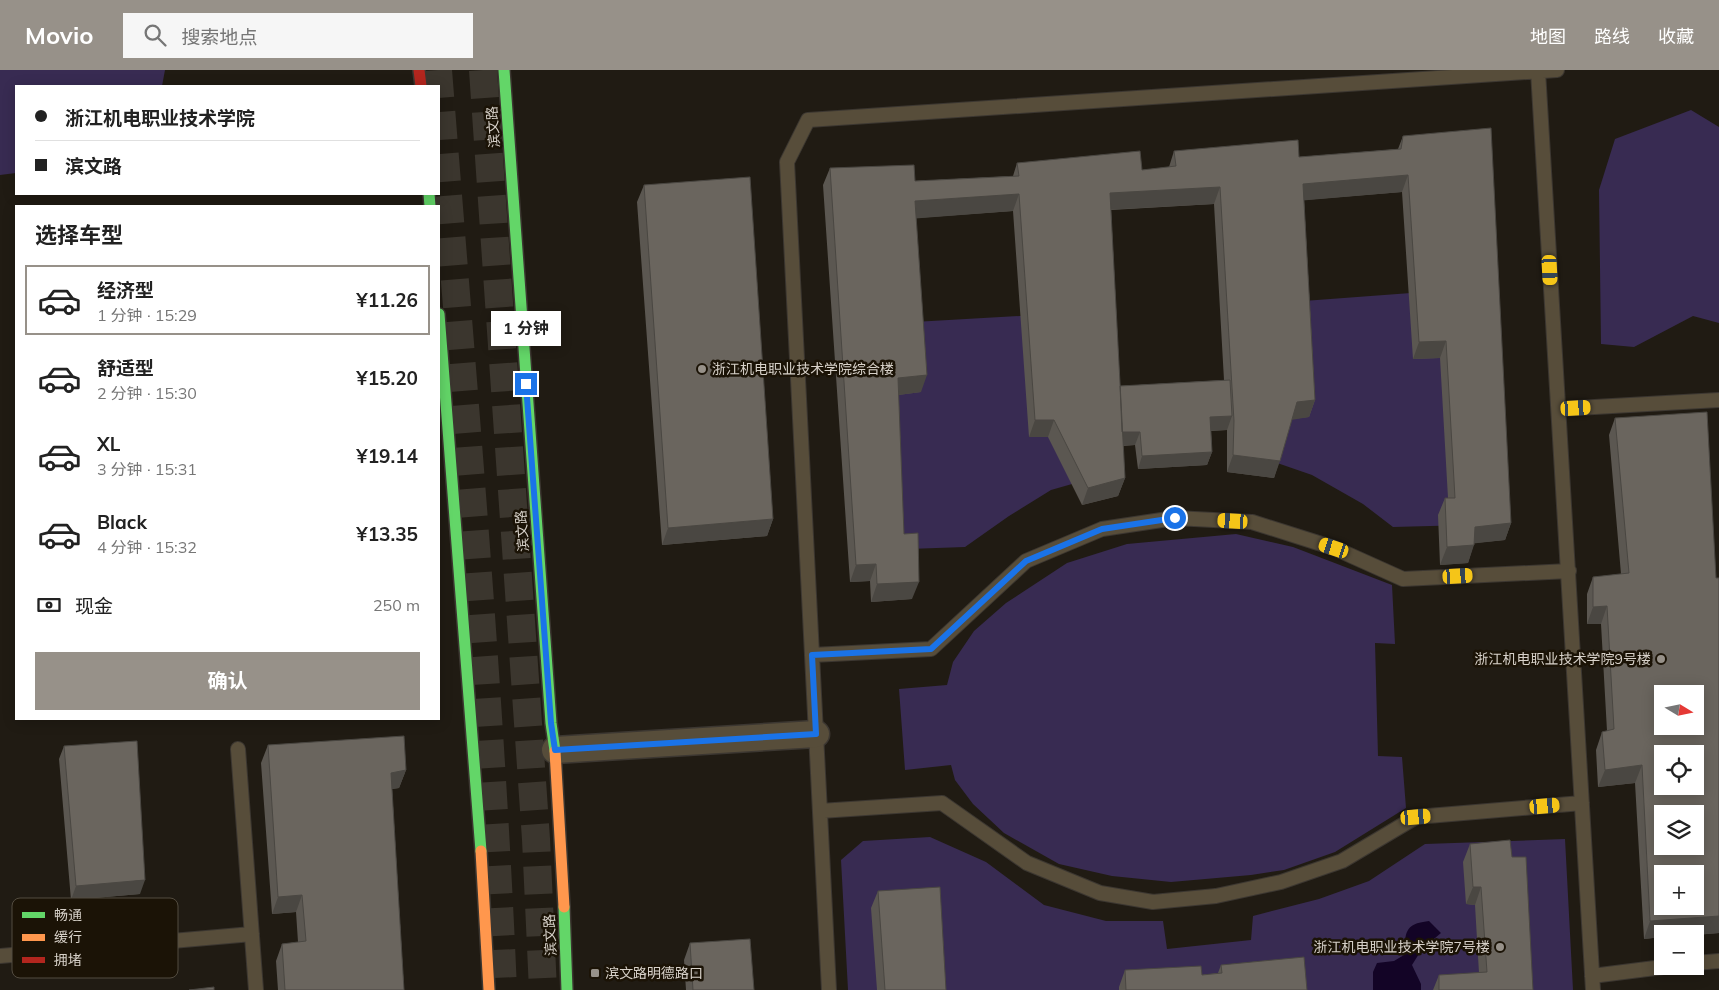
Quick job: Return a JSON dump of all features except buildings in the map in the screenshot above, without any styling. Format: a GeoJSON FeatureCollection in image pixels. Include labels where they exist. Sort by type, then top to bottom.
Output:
{"type":"FeatureCollection","features":[{"type":"Feature","properties":{"kind":"main road"},"geometry":{"type":"LineString","coordinates":[[419,70],[420,85]]}},
{"type":"Feature","properties":{"kind":"main road","name":"滨文路"},"geometry":{"type":"LineString","coordinates":[[504,70],[550,714],[555,750],[567,990]]}},
{"type":"Feature","properties":{"kind":"main road"},"geometry":{"type":"LineString","coordinates":[[440,327],[484,885],[488,990]]}},
{"type":"Feature","properties":{"kind":"street"},"geometry":{"type":"LineString","coordinates":[[555,750],[816,734]]}},
{"type":"Feature","properties":{"kind":"lane"},"geometry":{"type":"LineString","coordinates":[[828,990],[787,162],[808,120],[1557,70]]}},
{"type":"Feature","properties":{"kind":"lane"},"geometry":{"type":"LineString","coordinates":[[1538,71],[1593,990]]}},
{"type":"Feature","properties":{"kind":"lane"},"geometry":{"type":"LineString","coordinates":[[1558,409],[1719,400]]}},
{"type":"Feature","properties":{"kind":"lane"},"geometry":{"type":"LineString","coordinates":[[812,655],[931,649],[1026,561],[1102,529],[1175,518],[1252,522],[1334,548],[1403,579],[1569,571]]}},
{"type":"Feature","properties":{"kind":"lane"},"geometry":{"type":"LineString","coordinates":[[238,749],[256,990]]}},
{"type":"Feature","properties":{"kind":"lane"},"geometry":{"type":"LineString","coordinates":[[820,811],[942,802],[1027,863],[1100,893],[1153,902],[1216,896],[1281,882],[1342,861],[1416,817],[1582,803]]}},
{"type":"Feature","properties":{"kind":"lane"},"geometry":{"type":"LineString","coordinates":[[178,940],[252,934]]}},
{"type":"Feature","properties":{"kind":"lane"},"geometry":{"type":"LineString","coordinates":[[1704,962],[1719,960]]}},
{"type":"Feature","properties":{"kind":"lane"},"geometry":{"type":"LineString","coordinates":[[1592,976],[1654,968]]}},
{"type":"Feature","properties":{"kind":"shaded area"},"geometry":{"type":"Polygon","coordinates":[[[0,70],[165,70],[162,85],[15,85],[15,173],[0,175],[0,70]]]}},
{"type":"Feature","properties":{"kind":"shaded area"},"geometry":{"type":"Polygon","coordinates":[[[1691,110],[1719,127],[1719,323],[1693,316],[1634,347],[1601,344],[1599,190],[1615,139],[1691,110]]]}},
{"type":"Feature","properties":{"kind":"shaded area"},"geometry":{"type":"Polygon","coordinates":[[[1451,290],[1469,525],[1393,527],[1363,504],[1312,475],[1263,458],[1264,304],[1451,290]]]}},
{"type":"Feature","properties":{"kind":"shaded area"},"geometry":{"type":"Polygon","coordinates":[[[1072,313],[1086,480],[1051,490],[1009,516],[965,547],[880,550],[879,324],[1072,313]]]}},
{"type":"Feature","properties":{"kind":"shaded area"},"geometry":{"type":"Polygon","coordinates":[[[1236,534],[1293,547],[1392,585],[1395,644],[1375,643],[1378,756],[1402,757],[1406,808],[1335,852],[1284,870],[1171,882],[1112,876],[1059,864],[1004,833],[973,804],[955,780],[951,765],[905,770],[899,689],[947,685],[953,662],[974,631],[1006,603],[1067,563],[1127,544],[1236,534]]]}},
{"type":"Feature","properties":{"kind":"shaded area"},"geometry":{"type":"Polygon","coordinates":[[[930,837],[986,862],[1044,905],[1106,921],[1163,921],[1167,949],[1251,940],[1253,916],[1319,899],[1369,881],[1425,844],[1565,839],[1573,990],[848,990],[841,860],[863,841],[930,837]]]}},
{"type":"Feature","properties":{"kind":"shaded area"},"geometry":{"type":"Polygon","coordinates":[[[1429,921],[1441,933],[1422,949],[1412,965],[1421,984],[1421,990],[1373,990],[1373,972],[1377,963],[1394,961],[1404,955],[1406,935],[1410,927],[1414,924],[1429,921]]]}},
{"type":"Feature","properties":{"kind":"tunnel"},"geometry":{"type":"LineString","coordinates":[[438,70],[439,85]]}},
{"type":"Feature","properties":{"kind":"tunnel"},"geometry":{"type":"LineString","coordinates":[[483,70],[536,839],[543,990]]}},
{"type":"Feature","properties":{"kind":"tunnel"},"geometry":{"type":"LineString","coordinates":[[440,95],[483,645],[503,990]]}},
{"type":"Feature","properties":{"kind":"traffic: fast"},"geometry":{"type":"LineString","coordinates":[[504,70],[551,723],[555,751]]}},
{"type":"Feature","properties":{"kind":"traffic: fast"},"geometry":{"type":"LineString","coordinates":[[429,195],[430,205]]}},
{"type":"Feature","properties":{"kind":"traffic: fast"},"geometry":{"type":"LineString","coordinates":[[440,327],[481,851]]}},
{"type":"Feature","properties":{"kind":"traffic: fast"},"geometry":{"type":"LineString","coordinates":[[564,907],[567,990]]}},
{"type":"Feature","properties":{"kind":"traffic: slow"},"geometry":{"type":"LineString","coordinates":[[555,751],[564,907]]}},
{"type":"Feature","properties":{"kind":"traffic: slow"},"geometry":{"type":"LineString","coordinates":[[481,851],[489,990]]}},
{"type":"Feature","properties":{"kind":"traffic: jam"},"geometry":{"type":"LineString","coordinates":[[419,70],[421,85]]}},
{"type":"Feature","properties":{"kind":"place","name":"浙江机电职业技术学院综合楼"},"geometry":{"type":"Point","coordinates":[702,369]}},
{"type":"Feature","properties":{"kind":"place","name":"浙江机电职业技术学院9号楼"},"geometry":{"type":"Point","coordinates":[1661,659]}},
{"type":"Feature","properties":{"kind":"place","name":"浙江机电职业技术学院7号楼"},"geometry":{"type":"Point","coordinates":[1500,947]}},
{"type":"Feature","properties":{"kind":"place","name":"滨文路明德路口"},"geometry":{"type":"Point","coordinates":[595,973]}},
{"type":"Feature","properties":{"kind":"route"},"geometry":{"type":"LineString","coordinates":[[526,384],[551,723],[555,750],[816,734],[812,655],[931,649],[1026,561],[1102,529],[1175,518]]}}]}
